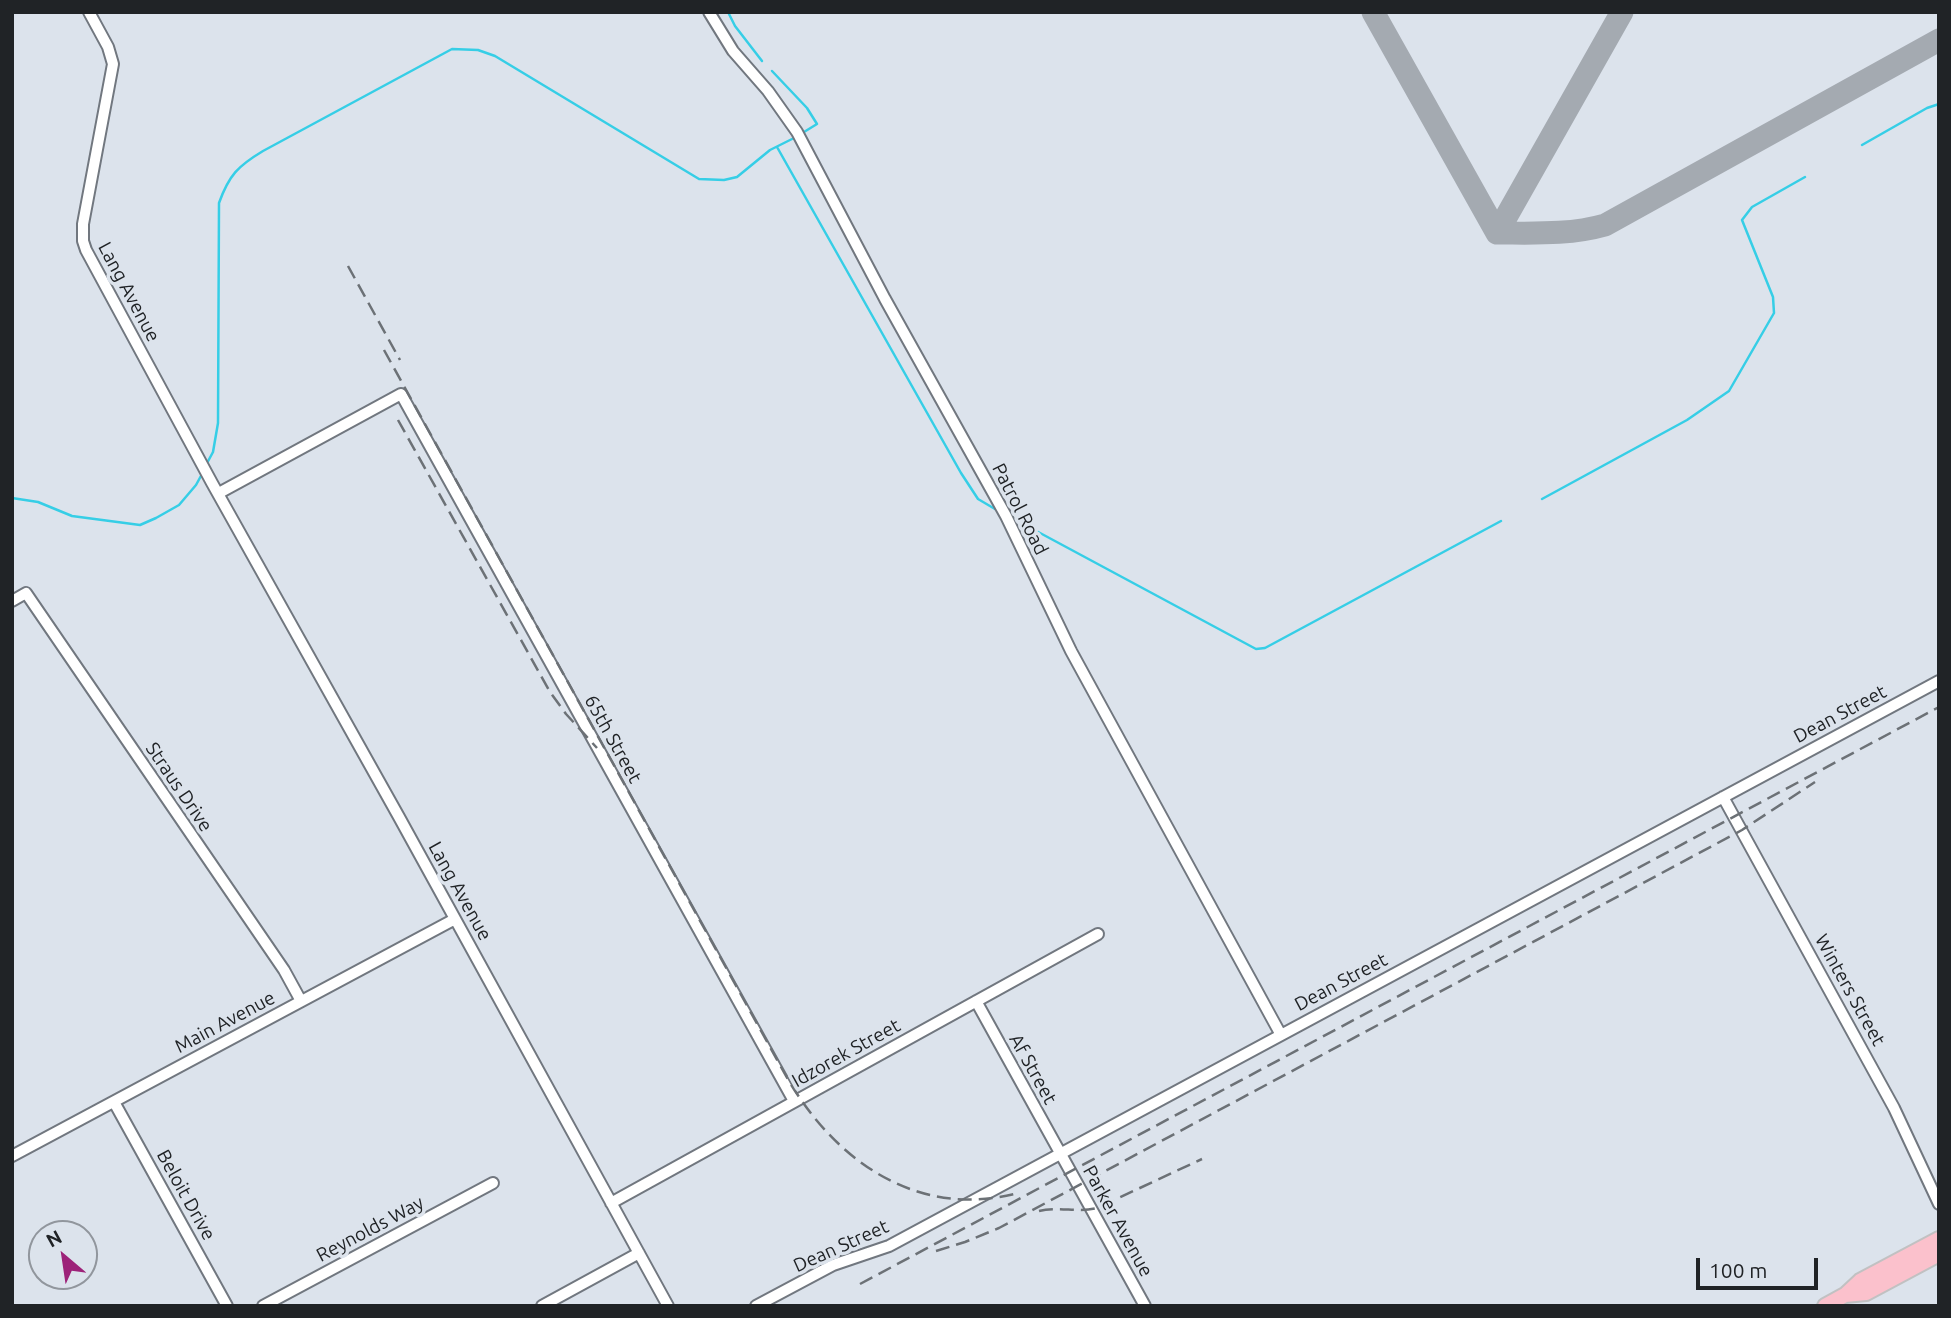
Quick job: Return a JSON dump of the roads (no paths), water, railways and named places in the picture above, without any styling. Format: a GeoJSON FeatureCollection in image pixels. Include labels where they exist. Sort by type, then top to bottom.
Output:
{"type":"FeatureCollection","features":[{"type":"Feature","properties":{"kind":"main road"},"geometry":{"type":"LineString","coordinates":[[1825,1306],[1845,1295],[1860,1281],[1939,1239]]}},
{"type":"Feature","properties":{"kind":"main road"},"geometry":{"type":"LineString","coordinates":[[1845,1295],[1866,1293],[1939,1254]]}},
{"type":"Feature","properties":{"kind":"street","name":"Lang Avenue"},"geometry":{"type":"LineString","coordinates":[[89,12],[113,64],[83,224],[83,241],[212,483],[668,1306]]}},
{"type":"Feature","properties":{"kind":"street","name":"Patrol Road"},"geometry":{"type":"LineString","coordinates":[[709,12],[733,51],[768,91],[797,132],[885,299],[1006,516],[1071,651],[1281,1035]]}},
{"type":"Feature","properties":{"kind":"street","name":"65th Street"},"geometry":{"type":"LineString","coordinates":[[219,493],[401,394],[794,1101]]}},
{"type":"Feature","properties":{"kind":"street","name":"Straus Drive"},"geometry":{"type":"LineString","coordinates":[[12,601],[26,593],[284,970],[301,1001]]}},
{"type":"Feature","properties":{"kind":"street","name":"Dean Street"},"geometry":{"type":"LineString","coordinates":[[756,1306],[833,1265],[889,1246],[1939,681]]}},
{"type":"Feature","properties":{"kind":"street","name":"Winters Street"},"geometry":{"type":"LineString","coordinates":[[1723,797],[1897,1113],[1939,1204]]}},
{"type":"Feature","properties":{"kind":"street","name":"Main Avenue"},"geometry":{"type":"LineString","coordinates":[[12,1156],[455,919]]}},
{"type":"Feature","properties":{"kind":"street","name":"Idzorek Street"},"geometry":{"type":"LineString","coordinates":[[611,1203],[1098,934]]}},
{"type":"Feature","properties":{"kind":"street","name":"Af Street"},"geometry":{"type":"LineString","coordinates":[[976,1001],[1060,1154]]}},
{"type":"Feature","properties":{"kind":"street","name":"Beloit Drive"},"geometry":{"type":"LineString","coordinates":[[114,1102],[227,1306]]}},
{"type":"Feature","properties":{"kind":"street","name":"Parker Avenue"},"geometry":{"type":"LineString","coordinates":[[1060,1154],[1145,1306]]}},
{"type":"Feature","properties":{"kind":"street","name":"Reynolds Way"},"geometry":{"type":"LineString","coordinates":[[263,1306],[493,1183]]}},
{"type":"Feature","properties":{"kind":"street"},"geometry":{"type":"LineString","coordinates":[[542,1306],[639,1253]]}},
{"type":"Feature","properties":{"kind":"waterway"},"geometry":{"type":"LineString","coordinates":[[728,12],[735,26],[762,61]]}},
{"type":"Feature","properties":{"kind":"waterway"},"geometry":{"type":"LineString","coordinates":[[206,465],[213,452],[218,423],[219,203],[235,172],[263,151],[452,49],[478,50],[495,56],[699,179],[724,180],[737,177],[770,150],[792,139]]}},
{"type":"Feature","properties":{"kind":"waterway"},"geometry":{"type":"LineString","coordinates":[[772,71],[807,108],[817,124],[804,132]]}},
{"type":"Feature","properties":{"kind":"waterway"},"geometry":{"type":"LineString","coordinates":[[1862,145],[1927,108],[1939,104]]}},
{"type":"Feature","properties":{"kind":"waterway"},"geometry":{"type":"LineString","coordinates":[[777,147],[961,473],[978,499],[995,509]]}},
{"type":"Feature","properties":{"kind":"waterway"},"geometry":{"type":"LineString","coordinates":[[1542,499],[1687,420],[1729,391],[1774,313],[1773,297],[1742,220],[1752,207],[1805,177]]}},
{"type":"Feature","properties":{"kind":"waterway"},"geometry":{"type":"LineString","coordinates":[[12,498],[38,502],[72,516],[140,525],[179,505],[202,474]]}},
{"type":"Feature","properties":{"kind":"waterway"},"geometry":{"type":"LineString","coordinates":[[1014,519],[1256,649],[1265,648],[1501,521]]}},
{"type":"Feature","properties":{"kind":"railway"},"geometry":{"type":"LineString","coordinates":[[348,266],[400,360]]}},
{"type":"Feature","properties":{"kind":"railway"},"geometry":{"type":"LineString","coordinates":[[384,350],[786,1076],[806,1106],[828,1134],[854,1157],[882,1176],[913,1190],[946,1198],[981,1199],[1018,1193]]}},
{"type":"Feature","properties":{"kind":"railway"},"geometry":{"type":"LineString","coordinates":[[398,420],[550,692],[597,748]]}},
{"type":"Feature","properties":{"kind":"railway"},"geometry":{"type":"LineString","coordinates":[[860,1284],[1939,707]]}},
{"type":"Feature","properties":{"kind":"railway"},"geometry":{"type":"LineString","coordinates":[[936,1251],[999,1228],[1742,830],[1815,782]]}},
{"type":"Feature","properties":{"kind":"railway"},"geometry":{"type":"LineString","coordinates":[[1039,1211],[1097,1208],[1202,1159]]}}]}
